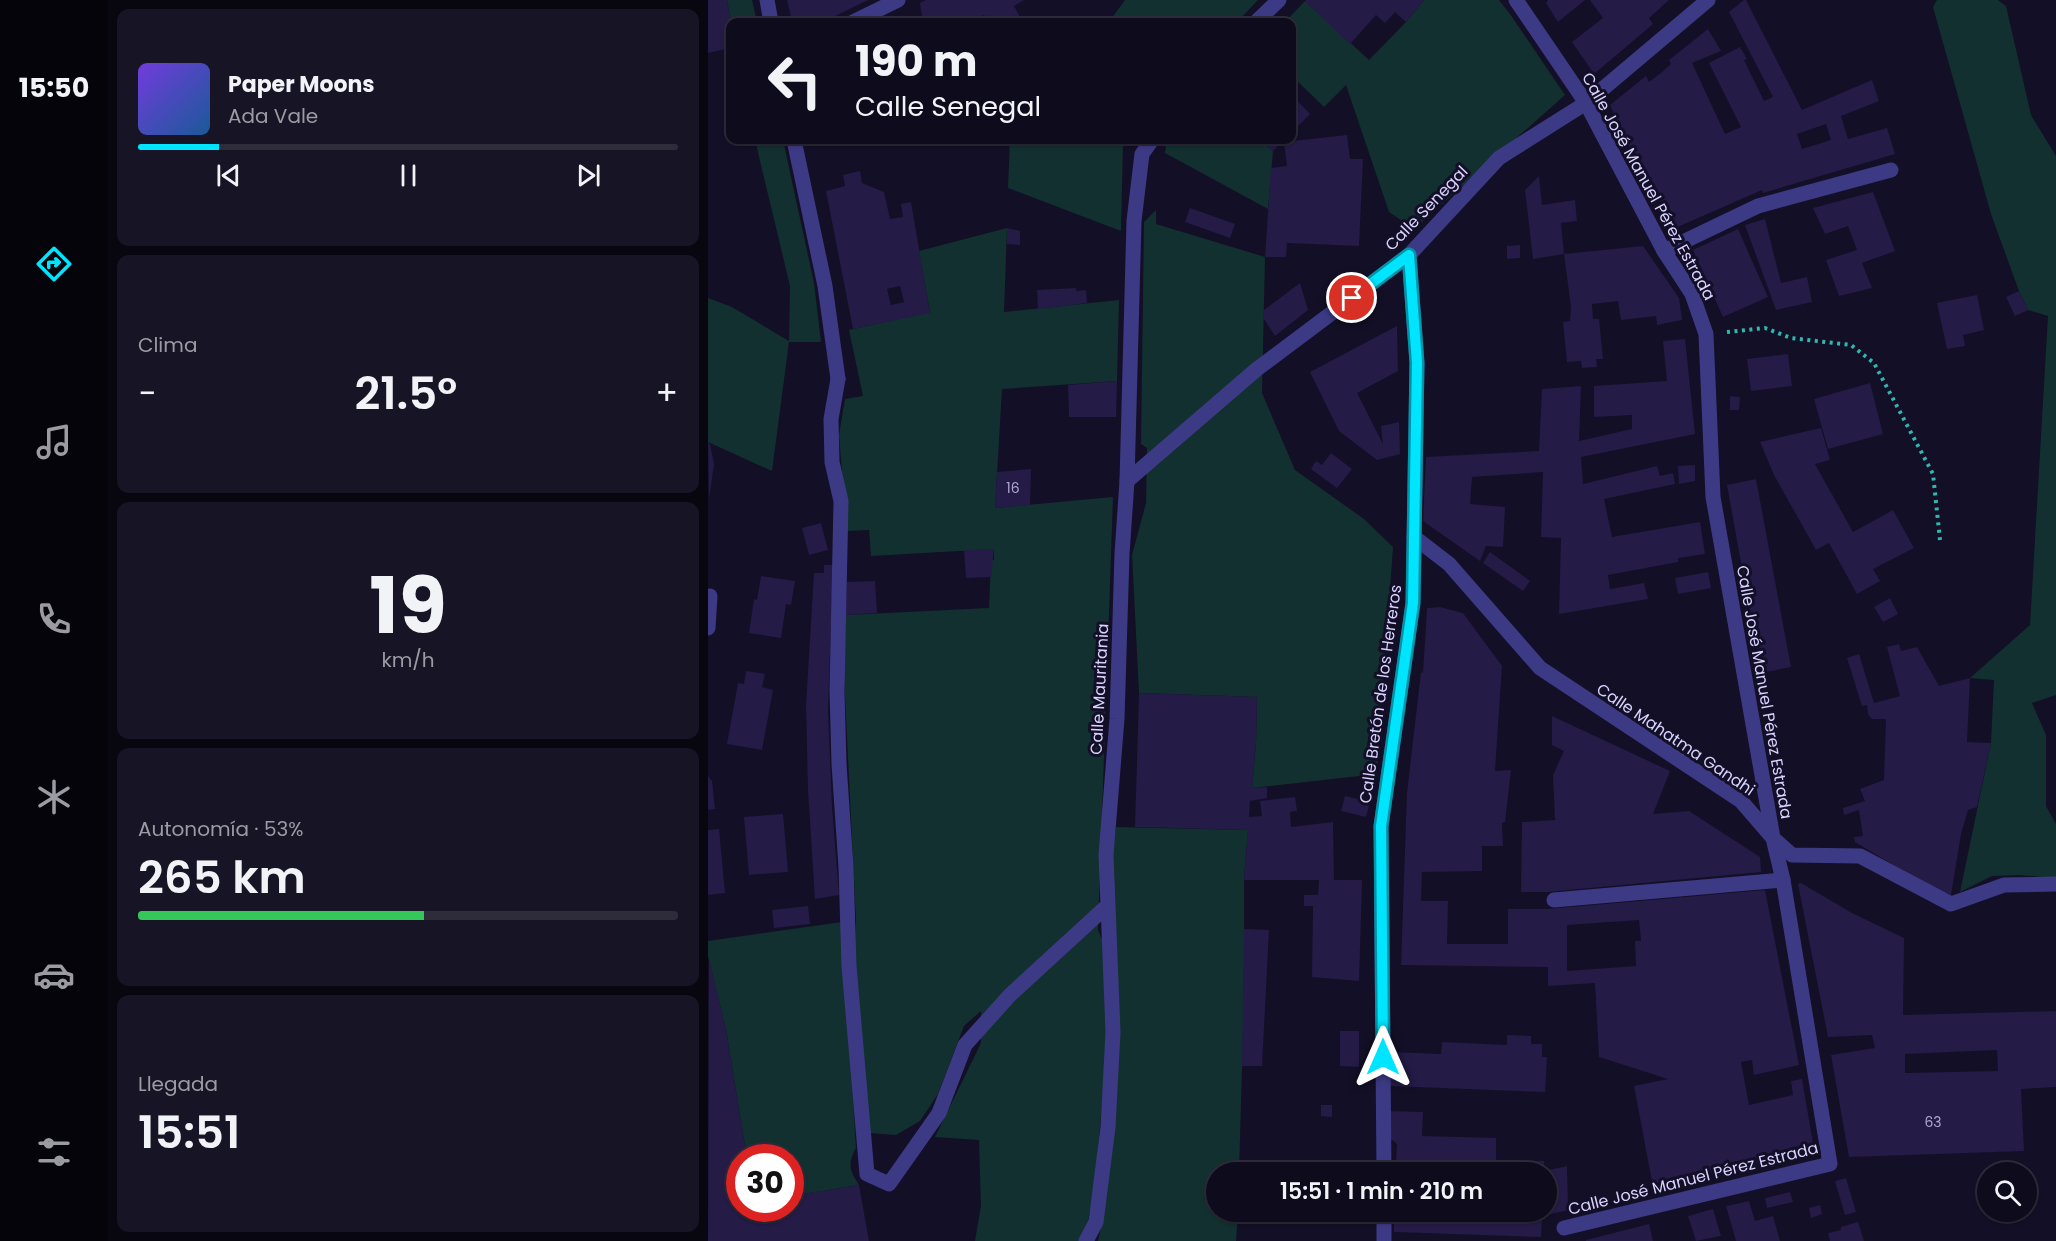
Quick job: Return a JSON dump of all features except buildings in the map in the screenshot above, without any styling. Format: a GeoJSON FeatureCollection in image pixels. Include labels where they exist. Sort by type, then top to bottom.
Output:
{"type":"FeatureCollection","features":[{"type":"Feature","properties":{"kind":"street"},"geometry":{"type":"LineString","coordinates":[[767,0],[770,18]]}},
{"type":"Feature","properties":{"kind":"street"},"geometry":{"type":"LineString","coordinates":[[861,18],[898,0]]}},
{"type":"Feature","properties":{"kind":"street"},"geometry":{"type":"LineString","coordinates":[[1260,18],[1279,0]]}},
{"type":"Feature","properties":{"kind":"street","name":"Calle José Manuel Pérez Estrada"},"geometry":{"type":"LineString","coordinates":[[1516,0],[1586,103],[1664,251],[1692,294],[1706,334],[1713,497],[1773,838],[1783,880],[1830,1164],[1564,1228]]}},
{"type":"Feature","properties":{"kind":"street","name":"Calle Senegal"},"geometry":{"type":"LineString","coordinates":[[1127,481],[1257,369],[1409,255],[1499,158],[1586,103],[1708,0]]}},
{"type":"Feature","properties":{"kind":"street"},"geometry":{"type":"LineString","coordinates":[[795,144],[825,286],[838,379],[831,419],[832,462],[841,501],[837,691],[839,764],[846,867],[849,966],[867,1174],[889,1184],[939,1113],[965,1045],[1010,995],[1107,906]]}},
{"type":"Feature","properties":{"kind":"street","name":"Calle Mauritania"},"geometry":{"type":"LineString","coordinates":[[1086,1241],[1096,1222],[1108,1127],[1113,1032],[1106,855],[1117,719],[1122,554],[1127,481],[1134,221],[1142,154],[1149,144]]}},
{"type":"Feature","properties":{"kind":"street"},"geometry":{"type":"LineString","coordinates":[[1664,251],[1758,206],[1891,170]]}},
{"type":"Feature","properties":{"kind":"street","name":"Calle Bretón de los Herreros"},"geometry":{"type":"LineString","coordinates":[[1384,1162],[1381,826],[1413,603],[1417,363],[1409,255]]}},
{"type":"Feature","properties":{"kind":"street","name":"Calle Mahatma Gandhi"},"geometry":{"type":"LineString","coordinates":[[1414,537],[1449,564],[1540,668],[1741,801],[1773,838],[1792,855],[1860,856],[1951,904],[2004,885],[2056,884]]}},
{"type":"Feature","properties":{"kind":"street"},"geometry":{"type":"LineString","coordinates":[[708,628],[709,596]]}},
{"type":"Feature","properties":{"kind":"street"},"geometry":{"type":"LineString","coordinates":[[1554,900],[1783,880]]}},
{"type":"Feature","properties":{"kind":"street"},"geometry":{"type":"LineString","coordinates":[[1384,1222],[1384,1241]]}},
{"type":"Feature","properties":{"kind":"path"},"geometry":{"type":"LineString","coordinates":[[1706,334],[1765,328],[1791,338],[1851,345],[1874,363],[1933,474],[1940,540]]}},
{"type":"Feature","properties":{"kind":"green space"},"geometry":{"type":"Polygon","coordinates":[[[727,0],[752,0],[756,18],[730,18],[727,0]]]}},
{"type":"Feature","properties":{"kind":"green space"},"geometry":{"type":"Polygon","coordinates":[[[1125,0],[1258,0],[1241,18],[1112,18],[1125,0]]]}},
{"type":"Feature","properties":{"kind":"green space"},"geometry":{"type":"Polygon","coordinates":[[[1424,0],[1499,0],[1565,95],[1414,229],[1389,212],[1346,85],[1324,107],[1296,80],[1296,18],[1289,18],[1305,1],[1369,60],[1424,0]]]}},
{"type":"Feature","properties":{"kind":"green space"},"geometry":{"type":"Polygon","coordinates":[[[1937,0],[1998,0],[2006,6],[2031,115],[2056,156],[2056,695],[2032,703],[2046,735],[2046,806],[2056,824],[2056,878],[2019,875],[1992,876],[1960,892],[1991,743],[1994,680],[1970,678],[2030,625],[2048,316],[2028,310],[1991,214],[1933,7],[1937,0]]]}},
{"type":"Feature","properties":{"kind":"green space"},"geometry":{"type":"Polygon","coordinates":[[[756,144],[784,144],[814,283],[821,342],[789,342],[772,471],[708,442],[708,298],[732,307],[789,341],[790,286],[756,144]]]}},
{"type":"Feature","properties":{"kind":"green space"},"geometry":{"type":"Polygon","coordinates":[[[1010,144],[1123,144],[1121,231],[1008,188],[1010,144]]]}},
{"type":"Feature","properties":{"kind":"green space"},"geometry":{"type":"Polygon","coordinates":[[[1164,144],[1265,144],[1273,151],[1268,209],[1165,153],[1164,144]]]}},
{"type":"Feature","properties":{"kind":"green space"},"geometry":{"type":"Polygon","coordinates":[[[1156,210],[1156,224],[1265,257],[1262,393],[1295,470],[1364,519],[1393,547],[1377,774],[1252,788],[1257,697],[1139,693],[1132,555],[1146,503],[1147,448],[1141,444],[1144,222],[1156,210]]]}},
{"type":"Feature","properties":{"kind":"green space"},"geometry":{"type":"Polygon","coordinates":[[[1007,228],[1004,312],[1119,300],[1117,381],[1002,389],[995,508],[1113,497],[1098,930],[1104,944],[1107,1045],[1088,1241],[975,1241],[981,1206],[979,1140],[935,1137],[981,1043],[981,1011],[964,1026],[938,1094],[920,1121],[896,1135],[869,1133],[854,965],[856,921],[844,675],[846,615],[989,608],[991,560],[994,560],[994,549],[871,556],[869,530],[847,531],[839,435],[845,399],[863,396],[849,330],[930,312],[919,251],[1007,228]]]}},
{"type":"Feature","properties":{"kind":"green space"},"geometry":{"type":"Polygon","coordinates":[[[1116,827],[1248,830],[1244,880],[1244,999],[1239,1162],[1206,1162],[1206,1222],[1237,1222],[1236,1241],[1098,1241],[1104,1214],[1111,863],[1116,827]]]}},
{"type":"Feature","properties":{"kind":"green space"},"geometry":{"type":"Polygon","coordinates":[[[842,922],[856,1148],[851,1159],[851,1167],[853,1176],[859,1185],[804,1194],[804,1144],[745,1144],[726,1030],[708,956],[708,941],[842,922]]]}},
{"type":"Feature","properties":{"kind":"route"},"geometry":{"type":"LineString","coordinates":[[1352,298],[1409,255],[1417,363],[1413,603],[1381,826],[1383,1057]]}}]}
